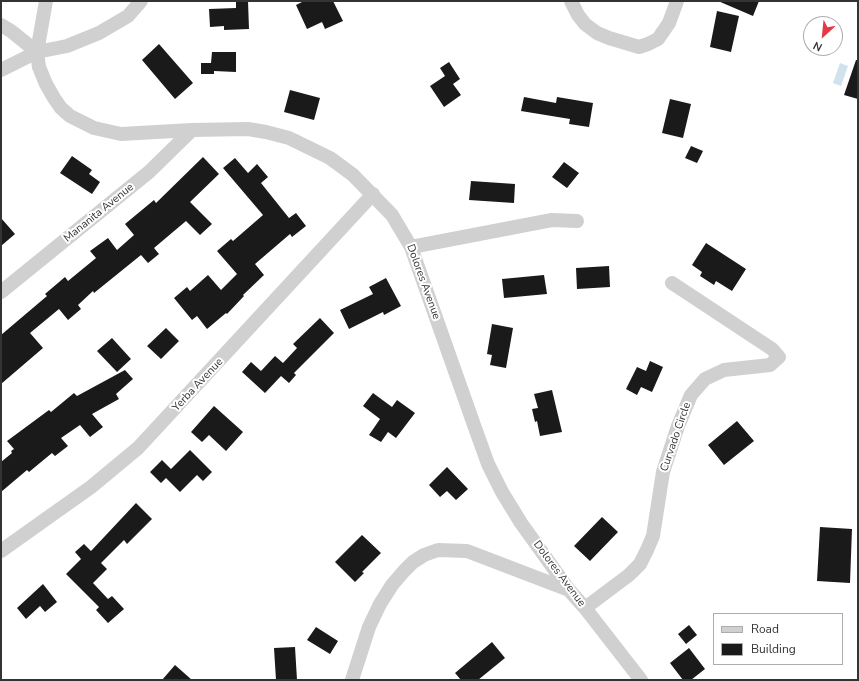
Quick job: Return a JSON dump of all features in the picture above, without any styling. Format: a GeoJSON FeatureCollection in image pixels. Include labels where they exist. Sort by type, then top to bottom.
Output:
{"type":"FeatureCollection","features":[{"type":"Feature","properties":{"kind":"street","name":"Dolores Avenue"},"geometry":{"type":"LineString","coordinates":[[46,1],[37,52],[39,67],[54,98],[61,108],[70,116],[83,124],[94,128],[121,134],[192,130],[248,129],[289,138],[330,158],[353,175],[392,214],[411,246],[488,464],[502,492],[521,523],[569,590],[585,608],[641,680]]}},
{"type":"Feature","properties":{"kind":"street"},"geometry":{"type":"LineString","coordinates":[[1,70],[37,52],[67,46],[99,33],[128,16],[141,1]]}},
{"type":"Feature","properties":{"kind":"street"},"geometry":{"type":"LineString","coordinates":[[571,1],[578,15],[585,24],[597,33],[639,47],[658,40],[669,23],[677,1]]}},
{"type":"Feature","properties":{"kind":"street"},"geometry":{"type":"LineString","coordinates":[[1,25],[11,31],[37,52]]}},
{"type":"Feature","properties":{"kind":"street","name":"Mananita Avenue"},"geometry":{"type":"LineString","coordinates":[[1,292],[149,172],[192,130]]}},
{"type":"Feature","properties":{"kind":"street","name":"Yerba Avenue"},"geometry":{"type":"LineString","coordinates":[[1,551],[91,486],[138,448],[373,194]]}},
{"type":"Feature","properties":{"kind":"street"},"geometry":{"type":"LineString","coordinates":[[411,246],[552,220],[577,221]]}},
{"type":"Feature","properties":{"kind":"street","name":"Curvado Circle"},"geometry":{"type":"LineString","coordinates":[[585,608],[629,575],[640,564],[647,550],[653,536],[663,472],[678,426],[691,394],[705,379],[724,370],[770,364],[779,357],[772,349],[672,283]]}},
{"type":"Feature","properties":{"kind":"street"},"geometry":{"type":"LineString","coordinates":[[352,680],[369,627],[380,604],[392,585],[404,571],[413,562],[424,555],[438,550],[467,551],[569,590]]}},
{"type":"Feature","properties":{"kind":"water"},"geometry":{"type":"Polygon","coordinates":[[[840,63],[848,66],[841,86],[833,83],[840,63]]]}},
{"type":"Feature","properties":{"kind":"building"},"geometry":{"type":"Polygon","coordinates":[[[236,1],[248,1],[249,29],[224,30],[224,26],[210,27],[209,9],[236,8],[236,1]]]}},
{"type":"Feature","properties":{"kind":"building"},"geometry":{"type":"Polygon","coordinates":[[[304,1],[333,1],[343,21],[325,29],[322,22],[307,29],[296,5],[304,1]]]}},
{"type":"Feature","properties":{"kind":"building"},"geometry":{"type":"Polygon","coordinates":[[[718,1],[759,1],[753,16],[718,1]]]}},
{"type":"Feature","properties":{"kind":"building"},"geometry":{"type":"Polygon","coordinates":[[[717,11],[739,16],[731,52],[710,47],[717,11]]]}},
{"type":"Feature","properties":{"kind":"building"},"geometry":{"type":"Polygon","coordinates":[[[159,44],[193,83],[175,99],[142,60],[159,44]]]}},
{"type":"Feature","properties":{"kind":"building"},"geometry":{"type":"Polygon","coordinates":[[[212,52],[236,52],[236,72],[214,71],[214,74],[201,74],[201,63],[211,63],[212,52]]]}},
{"type":"Feature","properties":{"kind":"building"},"geometry":{"type":"Polygon","coordinates":[[[856,60],[858,60],[858,99],[844,95],[856,60]]]}},
{"type":"Feature","properties":{"kind":"building"},"geometry":{"type":"Polygon","coordinates":[[[449,62],[460,79],[453,84],[461,95],[444,107],[430,86],[445,76],[440,68],[449,62]]]}},
{"type":"Feature","properties":{"kind":"building"},"geometry":{"type":"Polygon","coordinates":[[[290,90],[320,98],[314,120],[284,112],[290,90]]]}},
{"type":"Feature","properties":{"kind":"building"},"geometry":{"type":"Polygon","coordinates":[[[524,97],[556,103],[557,97],[593,103],[589,127],[569,124],[570,119],[521,111],[524,97]]]}},
{"type":"Feature","properties":{"kind":"building"},"geometry":{"type":"Polygon","coordinates":[[[670,99],[691,104],[683,138],[662,133],[670,99]]]}},
{"type":"Feature","properties":{"kind":"building"},"geometry":{"type":"Polygon","coordinates":[[[691,146],[703,151],[697,163],[685,158],[691,146]]]}},
{"type":"Feature","properties":{"kind":"building"},"geometry":{"type":"Polygon","coordinates":[[[72,156],[92,170],[89,174],[100,182],[92,194],[60,173],[72,156]]]}},
{"type":"Feature","properties":{"kind":"building"},"geometry":{"type":"Polygon","coordinates":[[[203,157],[219,174],[190,202],[212,224],[200,235],[186,221],[154,248],[159,254],[148,263],[141,255],[94,293],[93,291],[78,305],[81,309],[68,320],[59,309],[30,333],[43,348],[1,384],[1,335],[47,296],[45,294],[65,277],[68,281],[96,258],[90,251],[108,238],[117,250],[134,235],[125,224],[154,200],[156,203],[203,157]]]}},
{"type":"Feature","properties":{"kind":"building"},"geometry":{"type":"Polygon","coordinates":[[[235,158],[248,173],[257,164],[268,177],[261,183],[289,218],[296,213],[306,226],[292,237],[290,234],[255,264],[264,275],[243,295],[244,296],[227,314],[226,313],[207,329],[197,316],[192,320],[174,298],[187,287],[190,291],[208,275],[221,290],[237,274],[217,251],[231,239],[233,241],[263,215],[223,168],[235,158]]]}},
{"type":"Feature","properties":{"kind":"building"},"geometry":{"type":"Polygon","coordinates":[[[564,162],[579,173],[567,188],[552,177],[564,162]]]}},
{"type":"Feature","properties":{"kind":"building"},"geometry":{"type":"Polygon","coordinates":[[[471,181],[515,184],[514,203],[469,200],[471,181]]]}},
{"type":"Feature","properties":{"kind":"building"},"geometry":{"type":"Polygon","coordinates":[[[1,218],[15,234],[1,246],[1,218]]]}},
{"type":"Feature","properties":{"kind":"building"},"geometry":{"type":"Polygon","coordinates":[[[706,243],[746,269],[732,291],[716,281],[714,285],[700,276],[702,272],[692,265],[706,243]]]}},
{"type":"Feature","properties":{"kind":"building"},"geometry":{"type":"Polygon","coordinates":[[[609,266],[610,287],[577,289],[576,268],[609,266]]]}},
{"type":"Feature","properties":{"kind":"building"},"geometry":{"type":"Polygon","coordinates":[[[544,275],[547,294],[504,298],[502,279],[544,275]]]}},
{"type":"Feature","properties":{"kind":"building"},"geometry":{"type":"Polygon","coordinates":[[[386,278],[401,306],[384,315],[383,312],[349,329],[340,310],[373,294],[369,287],[386,278]]]}},
{"type":"Feature","properties":{"kind":"building"},"geometry":{"type":"Polygon","coordinates":[[[320,318],[334,333],[294,373],[296,375],[289,383],[281,376],[265,393],[242,372],[251,362],[261,371],[275,356],[283,363],[297,348],[293,344],[320,318]]]}},
{"type":"Feature","properties":{"kind":"building"},"geometry":{"type":"Polygon","coordinates":[[[492,324],[513,328],[506,368],[490,365],[492,355],[487,354],[492,324]]]}},
{"type":"Feature","properties":{"kind":"building"},"geometry":{"type":"Polygon","coordinates":[[[166,328],[179,341],[161,359],[147,346],[166,328]]]}},
{"type":"Feature","properties":{"kind":"building"},"geometry":{"type":"Polygon","coordinates":[[[112,338],[131,359],[117,372],[97,351],[112,338]]]}},
{"type":"Feature","properties":{"kind":"building"},"geometry":{"type":"Polygon","coordinates":[[[650,361],[663,367],[652,392],[641,387],[637,395],[626,389],[637,367],[646,371],[650,361]]]}},
{"type":"Feature","properties":{"kind":"building"},"geometry":{"type":"Polygon","coordinates":[[[125,370],[133,379],[116,394],[119,399],[92,414],[103,427],[90,437],[80,425],[61,438],[68,446],[55,456],[52,453],[29,472],[27,470],[1,492],[1,462],[12,453],[11,451],[14,449],[7,441],[49,410],[51,412],[74,393],[77,396],[125,370]]]}},
{"type":"Feature","properties":{"kind":"building"},"geometry":{"type":"Polygon","coordinates":[[[552,390],[562,432],[540,436],[537,421],[535,422],[532,409],[538,408],[534,394],[552,390]]]}},
{"type":"Feature","properties":{"kind":"building"},"geometry":{"type":"Polygon","coordinates":[[[373,393],[392,407],[397,400],[415,413],[396,438],[388,432],[381,442],[369,435],[380,419],[363,406],[373,393]]]}},
{"type":"Feature","properties":{"kind":"building"},"geometry":{"type":"Polygon","coordinates":[[[214,406],[243,432],[226,451],[209,435],[202,442],[191,432],[214,406]]]}},
{"type":"Feature","properties":{"kind":"building"},"geometry":{"type":"Polygon","coordinates":[[[737,421],[754,441],[724,465],[708,445],[737,421]]]}},
{"type":"Feature","properties":{"kind":"building"},"geometry":{"type":"Polygon","coordinates":[[[190,450],[212,472],[203,481],[197,475],[180,492],[166,478],[161,483],[150,472],[162,460],[171,469],[190,450]]]}},
{"type":"Feature","properties":{"kind":"building"},"geometry":{"type":"Polygon","coordinates":[[[447,467],[468,489],[456,500],[447,491],[440,497],[429,485],[447,467]]]}},
{"type":"Feature","properties":{"kind":"building"},"geometry":{"type":"Polygon","coordinates":[[[136,503],[152,519],[127,544],[124,540],[101,563],[107,569],[93,583],[108,599],[112,596],[124,609],[108,623],[96,610],[99,607],[66,574],[81,559],[75,552],[84,544],[91,551],[136,503]]]}},
{"type":"Feature","properties":{"kind":"building"},"geometry":{"type":"Polygon","coordinates":[[[602,517],[618,532],[590,561],[574,546],[602,517]]]}},
{"type":"Feature","properties":{"kind":"building"},"geometry":{"type":"Polygon","coordinates":[[[820,527],[852,529],[850,583],[817,581],[820,527]]]}},
{"type":"Feature","properties":{"kind":"building"},"geometry":{"type":"Polygon","coordinates":[[[362,535],[381,553],[362,572],[364,573],[355,582],[335,562],[362,535]]]}},
{"type":"Feature","properties":{"kind":"building"},"geometry":{"type":"Polygon","coordinates":[[[43,584],[57,602],[45,612],[40,606],[26,619],[17,608],[43,584]]]}},
{"type":"Feature","properties":{"kind":"building"},"geometry":{"type":"Polygon","coordinates":[[[689,625],[697,635],[686,644],[678,634],[689,625]]]}},
{"type":"Feature","properties":{"kind":"building"},"geometry":{"type":"Polygon","coordinates":[[[316,627],[338,641],[330,654],[307,640],[316,627]]]}},
{"type":"Feature","properties":{"kind":"building"},"geometry":{"type":"Polygon","coordinates":[[[492,642],[505,658],[478,680],[461,680],[455,673],[492,642]]]}},
{"type":"Feature","properties":{"kind":"building"},"geometry":{"type":"Polygon","coordinates":[[[295,647],[297,680],[276,680],[274,648],[295,647]]]}},
{"type":"Feature","properties":{"kind":"building"},"geometry":{"type":"Polygon","coordinates":[[[689,648],[705,669],[691,680],[683,680],[670,663],[689,648]]]}},
{"type":"Feature","properties":{"kind":"building"},"geometry":{"type":"Polygon","coordinates":[[[175,665],[192,680],[162,680],[175,665]]]}}]}
